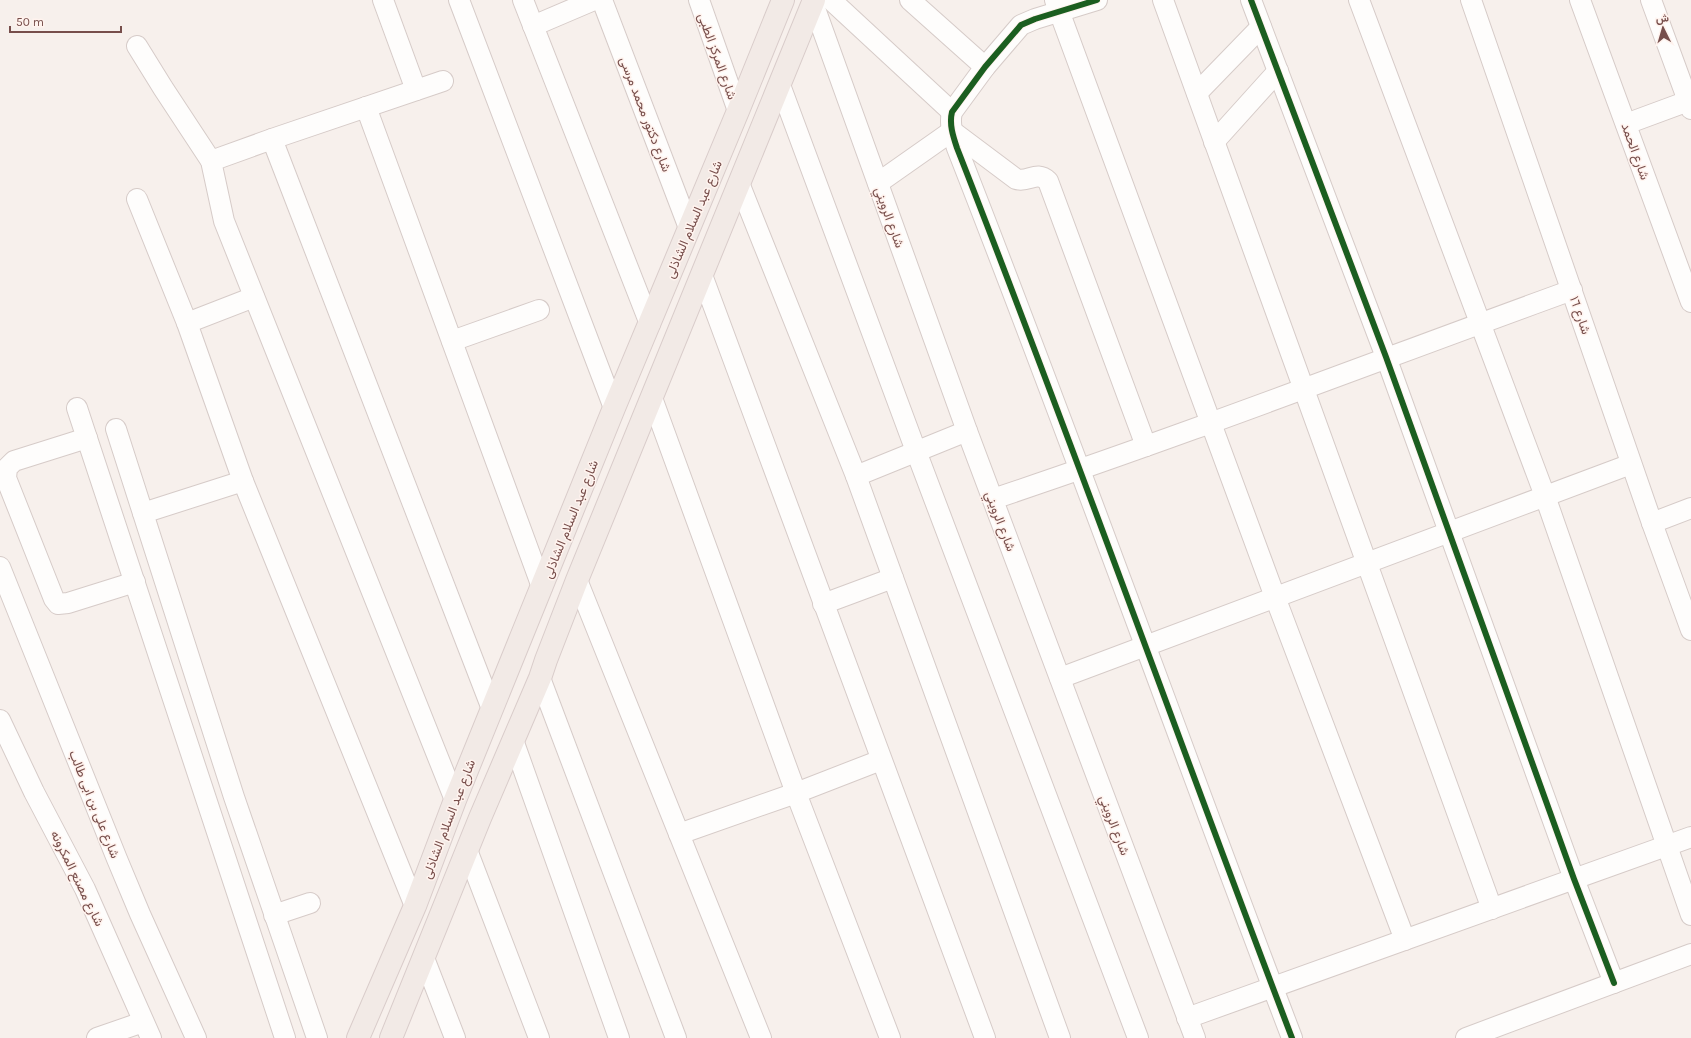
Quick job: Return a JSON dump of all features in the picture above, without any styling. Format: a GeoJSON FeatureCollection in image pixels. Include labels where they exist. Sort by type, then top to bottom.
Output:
{"type":"FeatureCollection","features":[{"type":"Feature","properties":{"kind":"main road","name":"شارع عبد السلام الشاذلى"},"geometry":{"type":"LineString","coordinates":[[358,1038],[415,906],[455,800],[614,408],[738,112],[783,0]]}},
{"type":"Feature","properties":{"kind":"main road"},"geometry":{"type":"LineString","coordinates":[[391,1038],[467,850],[540,678],[577,580],[739,184],[780,85],[819,1]]}},
{"type":"Feature","properties":{"kind":"main road"},"geometry":{"type":"LineString","coordinates":[[530,618],[558,631]]}},
{"type":"Feature","properties":{"kind":"street"},"geometry":{"type":"LineString","coordinates":[[383,0],[416,90]]}},
{"type":"Feature","properties":{"kind":"street"},"geometry":{"type":"LineString","coordinates":[[459,0],[614,408]]}},
{"type":"Feature","properties":{"kind":"street"},"geometry":{"type":"LineString","coordinates":[[523,0],[650,324]]}},
{"type":"Feature","properties":{"kind":"street"},"geometry":{"type":"LineString","coordinates":[[533,26],[594,0]]}},
{"type":"Feature","properties":{"kind":"street","name":"شارع دكتور محمد مرسى"},"geometry":{"type":"LineString","coordinates":[[602,0],[689,228]]}},
{"type":"Feature","properties":{"kind":"street","name":"شارع المركز الطبى"},"geometry":{"type":"LineString","coordinates":[[698,0],[738,112]]}},
{"type":"Feature","properties":{"kind":"street"},"geometry":{"type":"LineString","coordinates":[[910,0],[985,67]]}},
{"type":"Feature","properties":{"kind":"street"},"geometry":{"type":"LineString","coordinates":[[878,183],[952,121],[985,67],[1022,25],[1057,6],[1096,0]]}},
{"type":"Feature","properties":{"kind":"street"},"geometry":{"type":"LineString","coordinates":[[1163,0],[1492,908]]}},
{"type":"Feature","properties":{"kind":"street"},"geometry":{"type":"LineString","coordinates":[[1251,0],[1386,357],[1574,879],[1614,983]]}},
{"type":"Feature","properties":{"kind":"street"},"geometry":{"type":"LineString","coordinates":[[1359,0],[1545,496],[1691,915]]}},
{"type":"Feature","properties":{"kind":"street","name":"شارع ١٦"},"geometry":{"type":"LineString","coordinates":[[1471,0],[1631,464],[1691,630]]}},
{"type":"Feature","properties":{"kind":"street","name":"شارع الحمد"},"geometry":{"type":"LineString","coordinates":[[1580,0],[1691,302]]}},
{"type":"Feature","properties":{"kind":"street"},"geometry":{"type":"LineString","coordinates":[[1626,124],[1690,103],[1651,0]]}},
{"type":"Feature","properties":{"kind":"street"},"geometry":{"type":"LineString","coordinates":[[819,1],[1016,179],[1026,180],[1043,176],[1048,181],[1146,446]]}},
{"type":"Feature","properties":{"kind":"street","name":"شارع الرويني"},"geometry":{"type":"LineString","coordinates":[[819,1],[878,183],[966,431],[993,499],[1195,1038]]}},
{"type":"Feature","properties":{"kind":"street"},"geometry":{"type":"LineString","coordinates":[[1057,6],[1275,597],[1405,940]]}},
{"type":"Feature","properties":{"kind":"street"},"geometry":{"type":"LineString","coordinates":[[1197,93],[1261,27]]}},
{"type":"Feature","properties":{"kind":"street"},"geometry":{"type":"LineString","coordinates":[[137,46],[211,161],[224,221],[455,800]]}},
{"type":"Feature","properties":{"kind":"street"},"geometry":{"type":"LineString","coordinates":[[1214,142],[1278,71]]}},
{"type":"Feature","properties":{"kind":"street"},"geometry":{"type":"LineString","coordinates":[[211,161],[443,81]]}},
{"type":"Feature","properties":{"kind":"street"},"geometry":{"type":"LineString","coordinates":[[780,85],[916,451],[1138,1038]]}},
{"type":"Feature","properties":{"kind":"street"},"geometry":{"type":"LineString","coordinates":[[366,107],[542,587]]}},
{"type":"Feature","properties":{"kind":"street"},"geometry":{"type":"LineString","coordinates":[[952,121],[957,148],[1013,290],[1292,1038]]}},
{"type":"Feature","properties":{"kind":"street"},"geometry":{"type":"LineString","coordinates":[[272,139],[492,709]]}},
{"type":"Feature","properties":{"kind":"street"},"geometry":{"type":"LineString","coordinates":[[739,184],[856,476],[1060,1038]]}},
{"type":"Feature","properties":{"kind":"street"},"geometry":{"type":"LineString","coordinates":[[137,198],[187,323],[242,481],[415,906]]}},
{"type":"Feature","properties":{"kind":"street"},"geometry":{"type":"LineString","coordinates":[[702,276],[985,1038]]}},
{"type":"Feature","properties":{"kind":"street"},"geometry":{"type":"LineString","coordinates":[[993,499],[1080,470],[1572,290]]}},
{"type":"Feature","properties":{"kind":"street"},"geometry":{"type":"LineString","coordinates":[[187,323],[254,297]]}},
{"type":"Feature","properties":{"kind":"street"},"geometry":{"type":"LineString","coordinates":[[452,341],[539,310]]}},
{"type":"Feature","properties":{"kind":"street"},"geometry":{"type":"LineString","coordinates":[[652,398],[796,793],[890,1038]]}},
{"type":"Feature","properties":{"kind":"street"},"geometry":{"type":"LineString","coordinates":[[77,408],[286,1038]]}},
{"type":"Feature","properties":{"kind":"street"},"geometry":{"type":"LineString","coordinates":[[116,429],[234,797],[317,1038]]}},
{"type":"Feature","properties":{"kind":"street"},"geometry":{"type":"LineString","coordinates":[[856,476],[966,431]]}},
{"type":"Feature","properties":{"kind":"street"},"geometry":{"type":"LineString","coordinates":[[87,438],[14,461],[7,468],[6,478],[54,599],[58,604],[68,603],[135,582]]}},
{"type":"Feature","properties":{"kind":"street"},"geometry":{"type":"LineString","coordinates":[[1060,678],[1631,464]]}},
{"type":"Feature","properties":{"kind":"street"},"geometry":{"type":"LineString","coordinates":[[143,513],[242,481]]}},
{"type":"Feature","properties":{"kind":"street"},"geometry":{"type":"LineString","coordinates":[[1652,523],[1691,508]]}},
{"type":"Feature","properties":{"kind":"street","name":"شارع على بن ابى طالب"},"geometry":{"type":"LineString","coordinates":[[0,567],[117,859],[196,1038]]}},
{"type":"Feature","properties":{"kind":"street"},"geometry":{"type":"LineString","coordinates":[[823,604],[893,578]]}},
{"type":"Feature","properties":{"kind":"street"},"geometry":{"type":"LineString","coordinates":[[577,580],[761,1038]]}},
{"type":"Feature","properties":{"kind":"street"},"geometry":{"type":"LineString","coordinates":[[160,658],[186,648]]}},
{"type":"Feature","properties":{"kind":"street"},"geometry":{"type":"LineString","coordinates":[[540,678],[676,1038]]}},
{"type":"Feature","properties":{"kind":"street","name":"شارع مصنع المكرونه"},"geometry":{"type":"LineString","coordinates":[[0,720],[34,792],[85,889],[147,1030]]}},
{"type":"Feature","properties":{"kind":"street"},"geometry":{"type":"LineString","coordinates":[[513,740],[619,1038]]}},
{"type":"Feature","properties":{"kind":"street"},"geometry":{"type":"LineString","coordinates":[[679,834],[796,793],[881,760]]}},
{"type":"Feature","properties":{"kind":"street"},"geometry":{"type":"LineString","coordinates":[[1187,1018],[1691,837]]}},
{"type":"Feature","properties":{"kind":"street"},"geometry":{"type":"LineString","coordinates":[[467,850],[539,1038]]}},
{"type":"Feature","properties":{"kind":"street"},"geometry":{"type":"LineString","coordinates":[[274,915],[310,903]]}},
{"type":"Feature","properties":{"kind":"street"},"geometry":{"type":"LineString","coordinates":[[1466,1038],[1691,954]]}},
{"type":"Feature","properties":{"kind":"street"},"geometry":{"type":"LineString","coordinates":[[424,958],[455,1038]]}},
{"type":"Feature","properties":{"kind":"street"},"geometry":{"type":"LineString","coordinates":[[97,1038],[147,1030]]}},
{"type":"Feature","properties":{"kind":"cycle path"},"geometry":{"type":"LineString","coordinates":[[1097,0],[1035,19],[1021,25],[985,67],[952,112],[952,130],[957,148],[1084,481],[1292,1038]]}},
{"type":"Feature","properties":{"kind":"cycle path"},"geometry":{"type":"LineString","coordinates":[[1251,0],[1386,357],[1574,879],[1614,983]]}}]}
